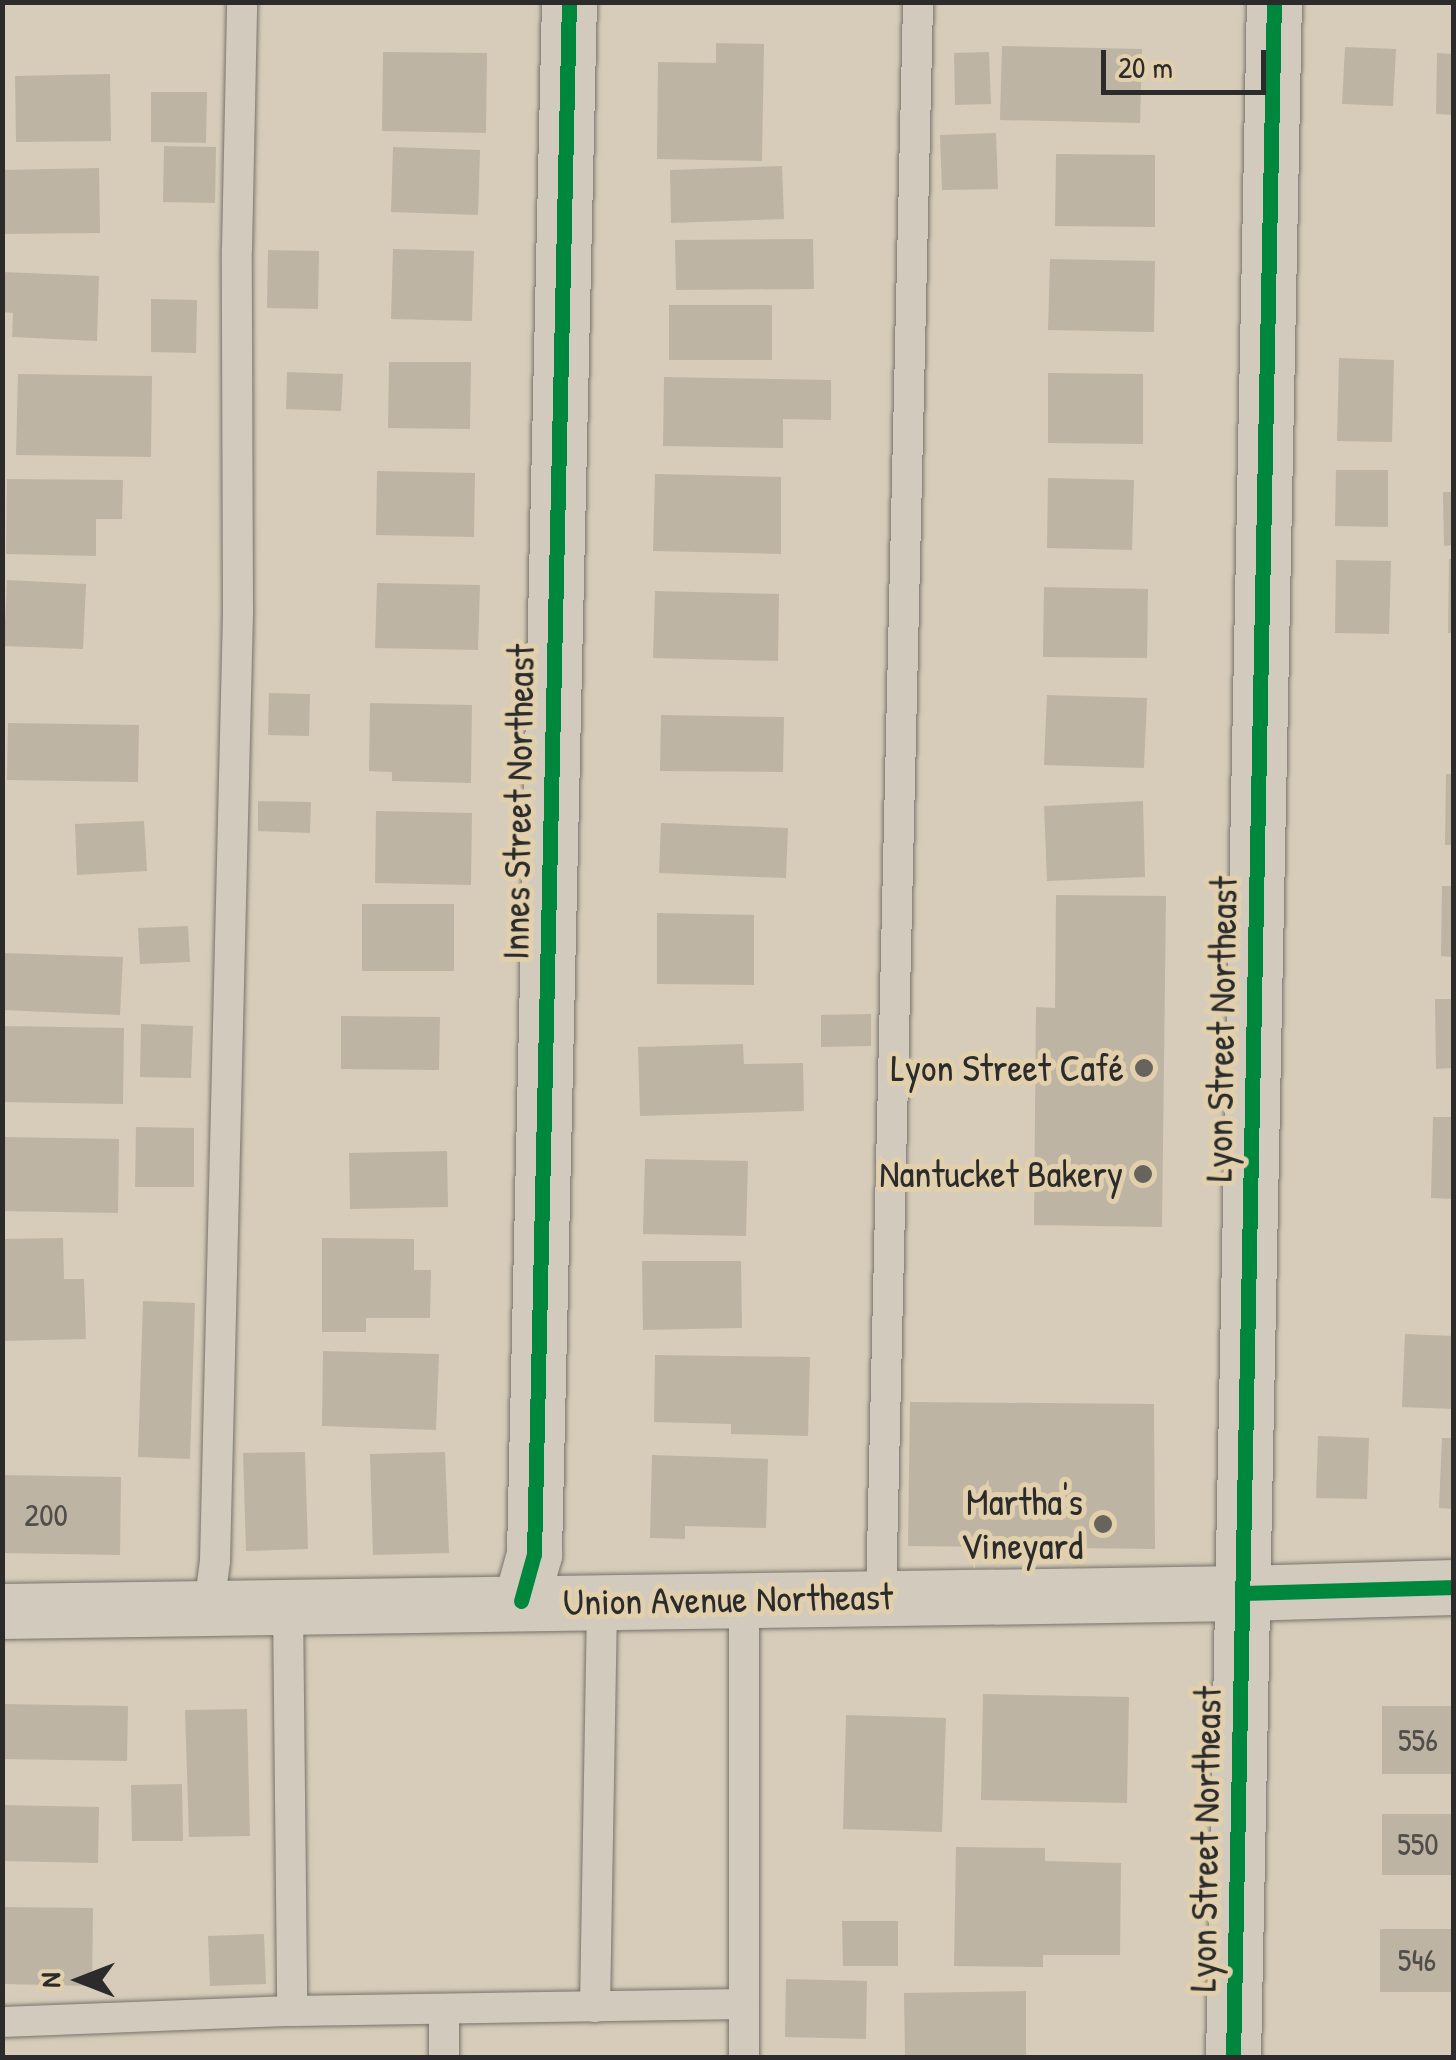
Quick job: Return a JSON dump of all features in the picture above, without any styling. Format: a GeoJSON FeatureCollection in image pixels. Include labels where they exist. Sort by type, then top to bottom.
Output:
{"type":"FeatureCollection","features":[{"type":"Feature","properties":{"kind":"street","name":"Innes Street Northeast"},"geometry":{"type":"LineString","coordinates":[[521,1601],[534,1554],[568,2]]}},
{"type":"Feature","properties":{"kind":"street","name":"Lyon Street Northeast"},"geometry":{"type":"LineString","coordinates":[[1233,2058],[1274,2]]}},
{"type":"Feature","properties":{"kind":"street","name":"Union Avenue Northeast"},"geometry":{"type":"LineString","coordinates":[[2,1611],[1454,1587]]}},
{"type":"Feature","properties":{"kind":"lane"},"geometry":{"type":"LineString","coordinates":[[209,1606],[214,1561],[238,610],[236,249],[242,2]]}},
{"type":"Feature","properties":{"kind":"lane"},"geometry":{"type":"LineString","coordinates":[[881,1597],[918,2]]}},
{"type":"Feature","properties":{"kind":"lane"},"geometry":{"type":"LineString","coordinates":[[744,1599],[744,2058]]}},
{"type":"Feature","properties":{"kind":"lane"},"geometry":{"type":"LineString","coordinates":[[595,2006],[602,1600]]}},
{"type":"Feature","properties":{"kind":"lane"},"geometry":{"type":"LineString","coordinates":[[288,1604],[292,2010]]}},
{"type":"Feature","properties":{"kind":"lane"},"geometry":{"type":"LineString","coordinates":[[2,2022],[292,2010],[744,2004]]}},
{"type":"Feature","properties":{"kind":"lane"},"geometry":{"type":"LineString","coordinates":[[444,2008],[444,2058]]}},
{"type":"Feature","properties":{"kind":"building"},"geometry":{"type":"Polygon","coordinates":[[[716,43],[764,44],[762,161],[657,159],[658,62],[716,63],[716,43]]]}},
{"type":"Feature","properties":{"kind":"building"},"geometry":{"type":"Polygon","coordinates":[[[1002,46],[1142,49],[1140,123],[1000,120],[1002,46]]]}},
{"type":"Feature","properties":{"kind":"building"},"geometry":{"type":"Polygon","coordinates":[[[1345,47],[1396,49],[1393,106],[1342,104],[1345,47]]]}},
{"type":"Feature","properties":{"kind":"building"},"geometry":{"type":"Polygon","coordinates":[[[383,52],[487,53],[486,133],[382,131],[383,52]]]}},
{"type":"Feature","properties":{"kind":"building"},"geometry":{"type":"Polygon","coordinates":[[[989,52],[991,104],[955,105],[954,53],[989,52]]]}},
{"type":"Feature","properties":{"kind":"building"},"geometry":{"type":"Polygon","coordinates":[[[1437,53],[1454,54],[1454,115],[1436,114],[1437,53]]]}},
{"type":"Feature","properties":{"kind":"building"},"geometry":{"type":"Polygon","coordinates":[[[110,74],[111,141],[16,142],[15,76],[110,74]]]}},
{"type":"Feature","properties":{"kind":"building"},"geometry":{"type":"Polygon","coordinates":[[[151,92],[207,92],[206,143],[151,142],[151,92]]]}},
{"type":"Feature","properties":{"kind":"building"},"geometry":{"type":"Polygon","coordinates":[[[996,133],[998,189],[942,190],[940,135],[996,133]]]}},
{"type":"Feature","properties":{"kind":"building"},"geometry":{"type":"Polygon","coordinates":[[[164,146],[216,147],[215,203],[163,202],[164,146]]]}},
{"type":"Feature","properties":{"kind":"building"},"geometry":{"type":"Polygon","coordinates":[[[393,147],[480,150],[478,215],[391,212],[393,147]]]}},
{"type":"Feature","properties":{"kind":"building"},"geometry":{"type":"Polygon","coordinates":[[[1056,154],[1155,155],[1155,227],[1055,226],[1056,154]]]}},
{"type":"Feature","properties":{"kind":"building"},"geometry":{"type":"Polygon","coordinates":[[[782,166],[784,219],[671,223],[670,170],[782,166]]]}},
{"type":"Feature","properties":{"kind":"building"},"geometry":{"type":"Polygon","coordinates":[[[99,168],[100,233],[3,234],[2,170],[99,168]]]}},
{"type":"Feature","properties":{"kind":"building"},"geometry":{"type":"Polygon","coordinates":[[[813,239],[814,289],[676,290],[675,240],[813,239]]]}},
{"type":"Feature","properties":{"kind":"building"},"geometry":{"type":"Polygon","coordinates":[[[393,249],[474,251],[472,321],[391,319],[393,249]]]}},
{"type":"Feature","properties":{"kind":"building"},"geometry":{"type":"Polygon","coordinates":[[[268,250],[319,251],[318,309],[267,308],[268,250]]]}},
{"type":"Feature","properties":{"kind":"building"},"geometry":{"type":"Polygon","coordinates":[[[1050,259],[1155,261],[1154,332],[1048,330],[1050,259]]]}},
{"type":"Feature","properties":{"kind":"building"},"geometry":{"type":"Polygon","coordinates":[[[2,272],[99,276],[97,341],[12,337],[13,313],[2,312],[2,272]]]}},
{"type":"Feature","properties":{"kind":"building"},"geometry":{"type":"Polygon","coordinates":[[[151,299],[197,300],[196,353],[151,352],[151,299]]]}},
{"type":"Feature","properties":{"kind":"building"},"geometry":{"type":"Polygon","coordinates":[[[669,305],[772,305],[772,360],[669,360],[669,305]]]}},
{"type":"Feature","properties":{"kind":"building"},"geometry":{"type":"Polygon","coordinates":[[[1339,358],[1394,360],[1392,442],[1337,441],[1339,358]]]}},
{"type":"Feature","properties":{"kind":"building"},"geometry":{"type":"Polygon","coordinates":[[[389,362],[471,362],[470,429],[388,428],[389,362]]]}},
{"type":"Feature","properties":{"kind":"building"},"geometry":{"type":"Polygon","coordinates":[[[287,372],[343,374],[341,411],[286,409],[287,372]]]}},
{"type":"Feature","properties":{"kind":"building"},"geometry":{"type":"Polygon","coordinates":[[[1048,373],[1143,374],[1143,444],[1048,443],[1048,373]]]}},
{"type":"Feature","properties":{"kind":"building"},"geometry":{"type":"Polygon","coordinates":[[[18,374],[152,376],[151,457],[16,455],[18,374]]]}},
{"type":"Feature","properties":{"kind":"building"},"geometry":{"type":"Polygon","coordinates":[[[664,377],[831,380],[831,420],[783,419],[783,448],[663,446],[664,377]]]}},
{"type":"Feature","properties":{"kind":"building"},"geometry":{"type":"Polygon","coordinates":[[[1336,470],[1388,470],[1388,527],[1335,526],[1336,470]]]}},
{"type":"Feature","properties":{"kind":"building"},"geometry":{"type":"Polygon","coordinates":[[[377,471],[475,473],[474,537],[376,535],[377,471]]]}},
{"type":"Feature","properties":{"kind":"building"},"geometry":{"type":"Polygon","coordinates":[[[655,474],[781,477],[781,554],[653,551],[655,474]]]}},
{"type":"Feature","properties":{"kind":"building"},"geometry":{"type":"Polygon","coordinates":[[[1048,478],[1134,480],[1132,550],[1047,548],[1048,478]]]}},
{"type":"Feature","properties":{"kind":"building"},"geometry":{"type":"Polygon","coordinates":[[[7,479],[123,480],[122,519],[96,519],[96,556],[6,554],[7,479]]]}},
{"type":"Feature","properties":{"kind":"building"},"geometry":{"type":"Polygon","coordinates":[[[1443,492],[1454,492],[1454,545],[1444,546],[1443,492]]]}},
{"type":"Feature","properties":{"kind":"building"},"geometry":{"type":"Polygon","coordinates":[[[1449,559],[1454,559],[1454,633],[1448,633],[1449,559]]]}},
{"type":"Feature","properties":{"kind":"building"},"geometry":{"type":"Polygon","coordinates":[[[1336,560],[1391,561],[1389,634],[1335,633],[1336,560]]]}},
{"type":"Feature","properties":{"kind":"building"},"geometry":{"type":"Polygon","coordinates":[[[7,580],[86,584],[83,649],[4,646],[7,580]]]}},
{"type":"Feature","properties":{"kind":"building"},"geometry":{"type":"Polygon","coordinates":[[[377,583],[480,585],[478,650],[375,648],[377,583]]]}},
{"type":"Feature","properties":{"kind":"building"},"geometry":{"type":"Polygon","coordinates":[[[1044,587],[1148,589],[1147,658],[1043,657],[1044,587]]]}},
{"type":"Feature","properties":{"kind":"building"},"geometry":{"type":"Polygon","coordinates":[[[655,591],[779,594],[778,661],[653,658],[655,591]]]}},
{"type":"Feature","properties":{"kind":"building"},"geometry":{"type":"Polygon","coordinates":[[[269,693],[310,694],[309,736],[268,735],[269,693]]]}},
{"type":"Feature","properties":{"kind":"building"},"geometry":{"type":"Polygon","coordinates":[[[1047,695],[1147,698],[1144,768],[1044,765],[1047,695]]]}},
{"type":"Feature","properties":{"kind":"building"},"geometry":{"type":"Polygon","coordinates":[[[370,703],[472,705],[471,783],[392,781],[392,772],[369,771],[370,703]]]}},
{"type":"Feature","properties":{"kind":"building"},"geometry":{"type":"Polygon","coordinates":[[[661,715],[784,717],[783,772],[660,771],[661,715]]]}},
{"type":"Feature","properties":{"kind":"building"},"geometry":{"type":"Polygon","coordinates":[[[8,723],[139,725],[138,782],[7,780],[8,723]]]}},
{"type":"Feature","properties":{"kind":"building"},"geometry":{"type":"Polygon","coordinates":[[[1446,774],[1454,774],[1454,845],[1445,845],[1446,774]]]}},
{"type":"Feature","properties":{"kind":"building"},"geometry":{"type":"Polygon","coordinates":[[[258,801],[311,802],[310,833],[258,831],[258,801]]]}},
{"type":"Feature","properties":{"kind":"building"},"geometry":{"type":"Polygon","coordinates":[[[1143,801],[1145,877],[1047,881],[1044,806],[1143,801]]]}},
{"type":"Feature","properties":{"kind":"building"},"geometry":{"type":"Polygon","coordinates":[[[376,811],[472,813],[471,885],[375,883],[376,811]]]}},
{"type":"Feature","properties":{"kind":"building"},"geometry":{"type":"Polygon","coordinates":[[[144,821],[147,871],[77,875],[75,824],[144,821]]]}},
{"type":"Feature","properties":{"kind":"building"},"geometry":{"type":"Polygon","coordinates":[[[661,823],[788,828],[786,878],[659,873],[661,823]]]}},
{"type":"Feature","properties":{"kind":"building"},"geometry":{"type":"Polygon","coordinates":[[[1442,886],[1454,886],[1454,957],[1441,956],[1442,886]]]}},
{"type":"Feature","properties":{"kind":"building"},"geometry":{"type":"Polygon","coordinates":[[[1056,895],[1166,896],[1162,1227],[1034,1225],[1036,1007],[1055,1008],[1056,895]]]}},
{"type":"Feature","properties":{"kind":"building"},"geometry":{"type":"Polygon","coordinates":[[[362,904],[454,904],[454,971],[362,971],[362,904]]]}},
{"type":"Feature","properties":{"kind":"building"},"geometry":{"type":"Polygon","coordinates":[[[657,913],[754,915],[754,985],[657,984],[657,913]]]}},
{"type":"Feature","properties":{"kind":"building"},"geometry":{"type":"Polygon","coordinates":[[[188,926],[190,962],[140,964],[138,928],[188,926]]]}},
{"type":"Feature","properties":{"kind":"building"},"geometry":{"type":"Polygon","coordinates":[[[2,953],[123,957],[120,1015],[2,1010],[2,953]]]}},
{"type":"Feature","properties":{"kind":"building"},"geometry":{"type":"Polygon","coordinates":[[[1435,999],[1454,999],[1454,1068],[1436,1069],[1435,999]]]}},
{"type":"Feature","properties":{"kind":"building"},"geometry":{"type":"Polygon","coordinates":[[[871,1014],[871,1046],[821,1047],[821,1015],[871,1014]]]}},
{"type":"Feature","properties":{"kind":"building"},"geometry":{"type":"Polygon","coordinates":[[[341,1016],[440,1017],[439,1070],[341,1069],[341,1016]]]}},
{"type":"Feature","properties":{"kind":"building"},"geometry":{"type":"Polygon","coordinates":[[[141,1024],[193,1026],[191,1078],[140,1077],[141,1024]]]}},
{"type":"Feature","properties":{"kind":"building"},"geometry":{"type":"Polygon","coordinates":[[[2,1026],[124,1028],[123,1104],[2,1102],[2,1026]]]}},
{"type":"Feature","properties":{"kind":"building"},"geometry":{"type":"Polygon","coordinates":[[[743,1044],[744,1064],[803,1063],[804,1111],[640,1116],[638,1047],[743,1044]]]}},
{"type":"Feature","properties":{"kind":"building"},"geometry":{"type":"Polygon","coordinates":[[[1433,1117],[1454,1117],[1454,1199],[1431,1198],[1433,1117]]]}},
{"type":"Feature","properties":{"kind":"building"},"geometry":{"type":"Polygon","coordinates":[[[136,1127],[194,1128],[194,1187],[135,1187],[136,1127]]]}},
{"type":"Feature","properties":{"kind":"building"},"geometry":{"type":"Polygon","coordinates":[[[2,1137],[119,1139],[118,1213],[2,1211],[2,1137]]]}},
{"type":"Feature","properties":{"kind":"building"},"geometry":{"type":"Polygon","coordinates":[[[447,1151],[448,1207],[350,1209],[349,1153],[447,1151]]]}},
{"type":"Feature","properties":{"kind":"building"},"geometry":{"type":"Polygon","coordinates":[[[645,1159],[748,1161],[746,1236],[643,1234],[645,1159]]]}},
{"type":"Feature","properties":{"kind":"building"},"geometry":{"type":"Polygon","coordinates":[[[63,1238],[64,1279],[84,1279],[86,1339],[2,1341],[2,1239],[63,1238]]]}},
{"type":"Feature","properties":{"kind":"building"},"geometry":{"type":"Polygon","coordinates":[[[322,1238],[414,1239],[414,1270],[431,1270],[430,1318],[366,1318],[366,1332],[322,1332],[322,1238]]]}},
{"type":"Feature","properties":{"kind":"building"},"geometry":{"type":"Polygon","coordinates":[[[642,1261],[741,1261],[742,1328],[643,1330],[642,1261]]]}},
{"type":"Feature","properties":{"kind":"building"},"geometry":{"type":"Polygon","coordinates":[[[143,1301],[195,1303],[190,1459],[138,1457],[143,1301]]]}},
{"type":"Feature","properties":{"kind":"building"},"geometry":{"type":"Polygon","coordinates":[[[1405,1334],[1454,1336],[1454,1409],[1402,1407],[1405,1334]]]}},
{"type":"Feature","properties":{"kind":"building"},"geometry":{"type":"Polygon","coordinates":[[[323,1351],[439,1354],[436,1430],[322,1426],[323,1351]]]}},
{"type":"Feature","properties":{"kind":"building"},"geometry":{"type":"Polygon","coordinates":[[[655,1355],[810,1357],[808,1436],[731,1434],[731,1424],[654,1422],[655,1355]]]}},
{"type":"Feature","properties":{"kind":"building"},"geometry":{"type":"Polygon","coordinates":[[[910,1402],[1154,1404],[1155,1549],[908,1546],[910,1402]]]}},
{"type":"Feature","properties":{"kind":"building"},"geometry":{"type":"Polygon","coordinates":[[[1318,1436],[1369,1438],[1367,1499],[1316,1498],[1318,1436]]]}},
{"type":"Feature","properties":{"kind":"building"},"geometry":{"type":"Polygon","coordinates":[[[1442,1438],[1454,1438],[1454,1509],[1439,1508],[1442,1438]]]}},
{"type":"Feature","properties":{"kind":"building"},"geometry":{"type":"Polygon","coordinates":[[[305,1452],[308,1549],[246,1551],[243,1453],[305,1452]]]}},
{"type":"Feature","properties":{"kind":"building"},"geometry":{"type":"Polygon","coordinates":[[[445,1452],[449,1553],[373,1555],[370,1454],[445,1452]]]}},
{"type":"Feature","properties":{"kind":"building"},"geometry":{"type":"Polygon","coordinates":[[[652,1455],[768,1459],[766,1528],[685,1526],[685,1539],[650,1538],[652,1455]]]}},
{"type":"Feature","properties":{"kind":"building"},"geometry":{"type":"Polygon","coordinates":[[[2,1475],[121,1477],[120,1555],[2,1553],[2,1475]]]}},
{"type":"Feature","properties":{"kind":"building"},"geometry":{"type":"Polygon","coordinates":[[[983,1694],[1129,1697],[1127,1803],[981,1800],[983,1694]]]}},
{"type":"Feature","properties":{"kind":"building"},"geometry":{"type":"Polygon","coordinates":[[[2,1704],[128,1706],[127,1761],[2,1759],[2,1704]]]}},
{"type":"Feature","properties":{"kind":"building"},"geometry":{"type":"Polygon","coordinates":[[[1382,1706],[1454,1706],[1454,1774],[1382,1774],[1382,1706]]]}},
{"type":"Feature","properties":{"kind":"building"},"geometry":{"type":"Polygon","coordinates":[[[247,1709],[250,1836],[189,1837],[185,1710],[247,1709]]]}},
{"type":"Feature","properties":{"kind":"building"},"geometry":{"type":"Polygon","coordinates":[[[846,1715],[946,1718],[942,1832],[843,1829],[846,1715]]]}},
{"type":"Feature","properties":{"kind":"building"},"geometry":{"type":"Polygon","coordinates":[[[182,1784],[183,1841],[132,1841],[131,1785],[182,1784]]]}},
{"type":"Feature","properties":{"kind":"building"},"geometry":{"type":"Polygon","coordinates":[[[2,1805],[99,1807],[98,1863],[2,1861],[2,1805]]]}},
{"type":"Feature","properties":{"kind":"building"},"geometry":{"type":"Polygon","coordinates":[[[1382,1814],[1454,1814],[1454,1875],[1382,1875],[1382,1814]]]}},
{"type":"Feature","properties":{"kind":"building"},"geometry":{"type":"Polygon","coordinates":[[[956,1847],[1045,1848],[1045,1861],[1121,1863],[1120,1955],[1043,1955],[1043,1967],[954,1966],[956,1847]]]}},
{"type":"Feature","properties":{"kind":"building"},"geometry":{"type":"Polygon","coordinates":[[[2,1907],[93,1908],[92,1986],[2,1984],[2,1907]]]}},
{"type":"Feature","properties":{"kind":"building"},"geometry":{"type":"Polygon","coordinates":[[[842,1921],[898,1921],[898,1966],[843,1966],[842,1921]]]}},
{"type":"Feature","properties":{"kind":"building"},"geometry":{"type":"Polygon","coordinates":[[[1380,1929],[1454,1929],[1454,1992],[1380,1992],[1380,1929]]]}},
{"type":"Feature","properties":{"kind":"building"},"geometry":{"type":"Polygon","coordinates":[[[264,1934],[266,1984],[210,1986],[208,1936],[264,1934]]]}},
{"type":"Feature","properties":{"kind":"building"},"geometry":{"type":"Polygon","coordinates":[[[786,1979],[867,1981],[866,2039],[785,2037],[786,1979]]]}},
{"type":"Feature","properties":{"kind":"building"},"geometry":{"type":"Polygon","coordinates":[[[1026,1991],[1026,2058],[905,2058],[904,1993],[1026,1991]]]}},
{"type":"Feature","properties":{"kind":"cycle path"},"geometry":{"type":"LineString","coordinates":[[521,1601],[534,1554],[569,2]]}},
{"type":"Feature","properties":{"kind":"cycle path"},"geometry":{"type":"LineString","coordinates":[[1233,2058],[1274,2]]}},
{"type":"Feature","properties":{"kind":"cycle path"},"geometry":{"type":"LineString","coordinates":[[1242,1593],[1454,1587]]}},
{"type":"Feature","properties":{"kind":"place","name":"Lyon Street Café"},"geometry":{"type":"Point","coordinates":[1144,1068]}},
{"type":"Feature","properties":{"kind":"place","name":"Nantucket Bakery"},"geometry":{"type":"Point","coordinates":[1143,1174]}},
{"type":"Feature","properties":{"kind":"place","name":"Martha's Vineyard"},"geometry":{"type":"Point","coordinates":[1103,1524]}}]}
